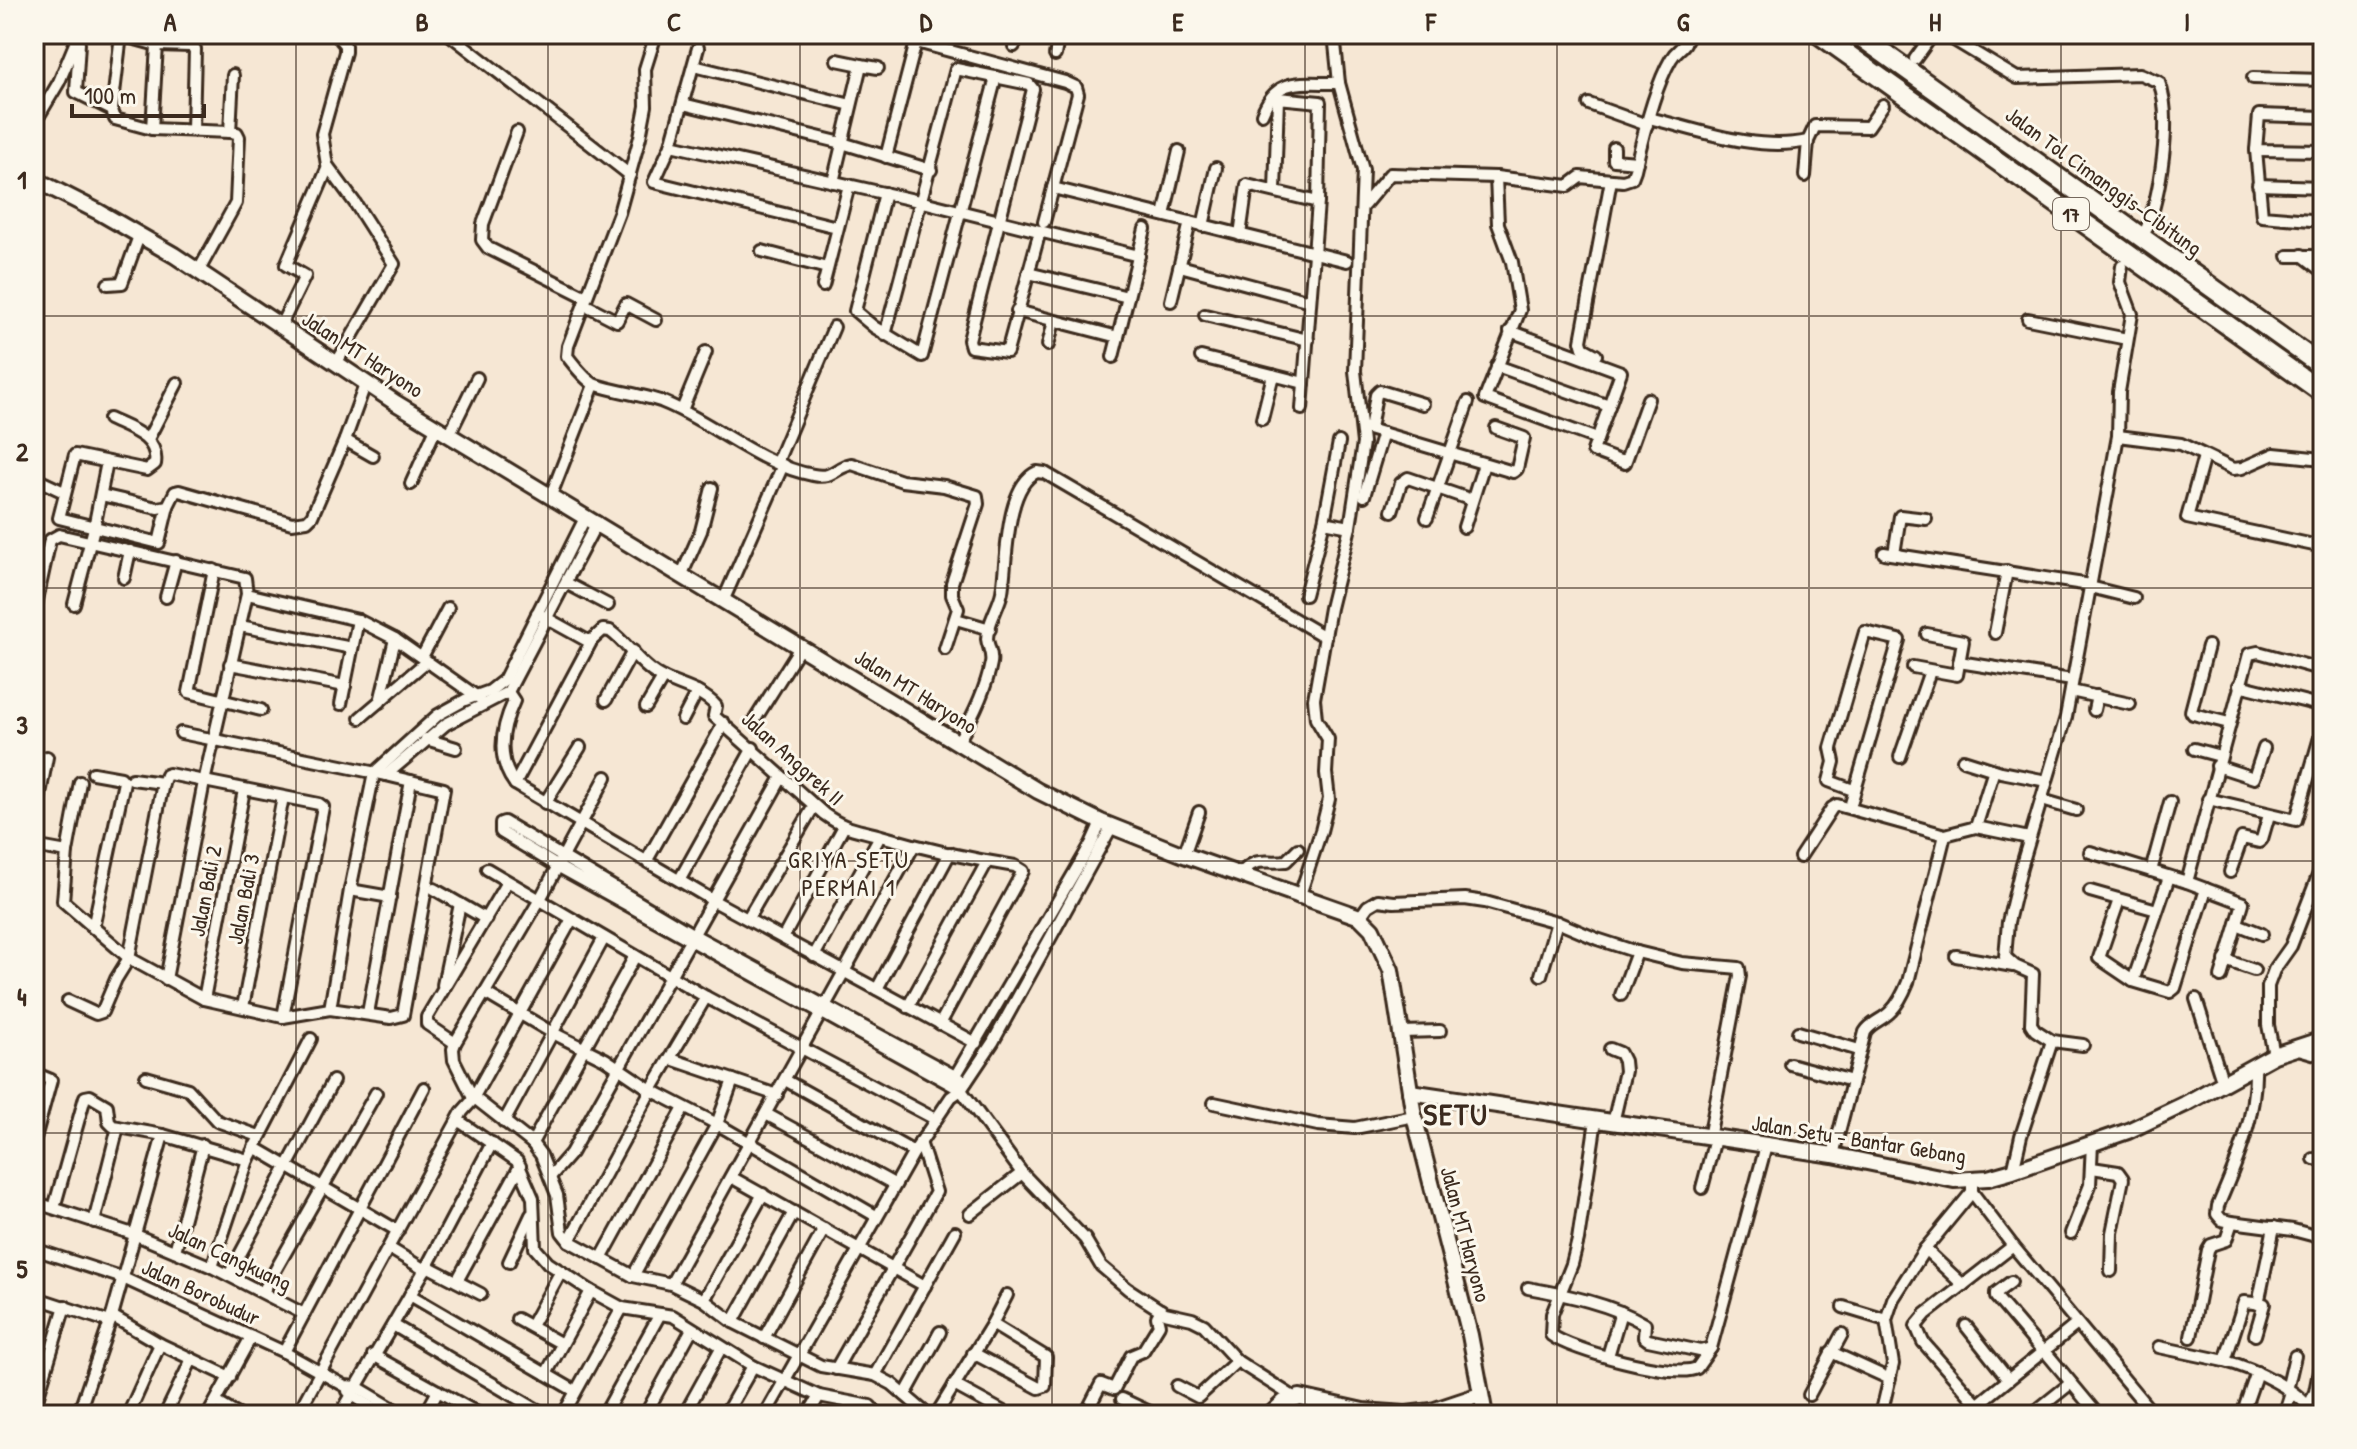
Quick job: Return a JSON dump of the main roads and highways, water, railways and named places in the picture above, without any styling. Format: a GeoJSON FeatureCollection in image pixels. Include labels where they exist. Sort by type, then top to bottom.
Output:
{"type":"FeatureCollection","features":[{"type":"Feature","properties":{"kind":"highway","name":"Jalan Tol Cimanggis–Cibitung"},"geometry":{"type":"LineString","coordinates":[[1819,34],[2323,393]]}},
{"type":"Feature","properties":{"kind":"highway","name":"Jalan Tol Cimanggis–Cibitung"},"geometry":{"type":"LineString","coordinates":[[1857,34],[2323,367]]}},
{"type":"Feature","properties":{"kind":"main road","name":"Jalan MT Haryono"},"geometry":{"type":"LineString","coordinates":[[38,182],[139,236],[443,431],[1038,791],[1107,824],[1184,855],[1360,917],[1372,929],[1391,970],[1414,1116],[1470,1335],[1485,1415]]}},
{"type":"Feature","properties":{"kind":"main road","name":"Jalan Setu - Bantar Gebang"},"geometry":{"type":"LineString","coordinates":[[1410,1092],[1833,1155],[1972,1186],[2158,1118],[2255,1064],[2293,1047],[2323,1039]]}},
{"type":"Feature","properties":{"kind":"main road"},"geometry":{"type":"LineString","coordinates":[[1270,1415],[1284,1402],[1295,1398],[1420,1413],[1480,1395]]}},
{"type":"Feature","properties":{"kind":"district","name":"GRIYA SETU PERMAI 1"},"geometry":{"type":"Point","coordinates":[849,873]}},
{"type":"Feature","properties":{"kind":"district","name":"SETU"},"geometry":{"type":"Point","coordinates":[1456,1114]}}]}
